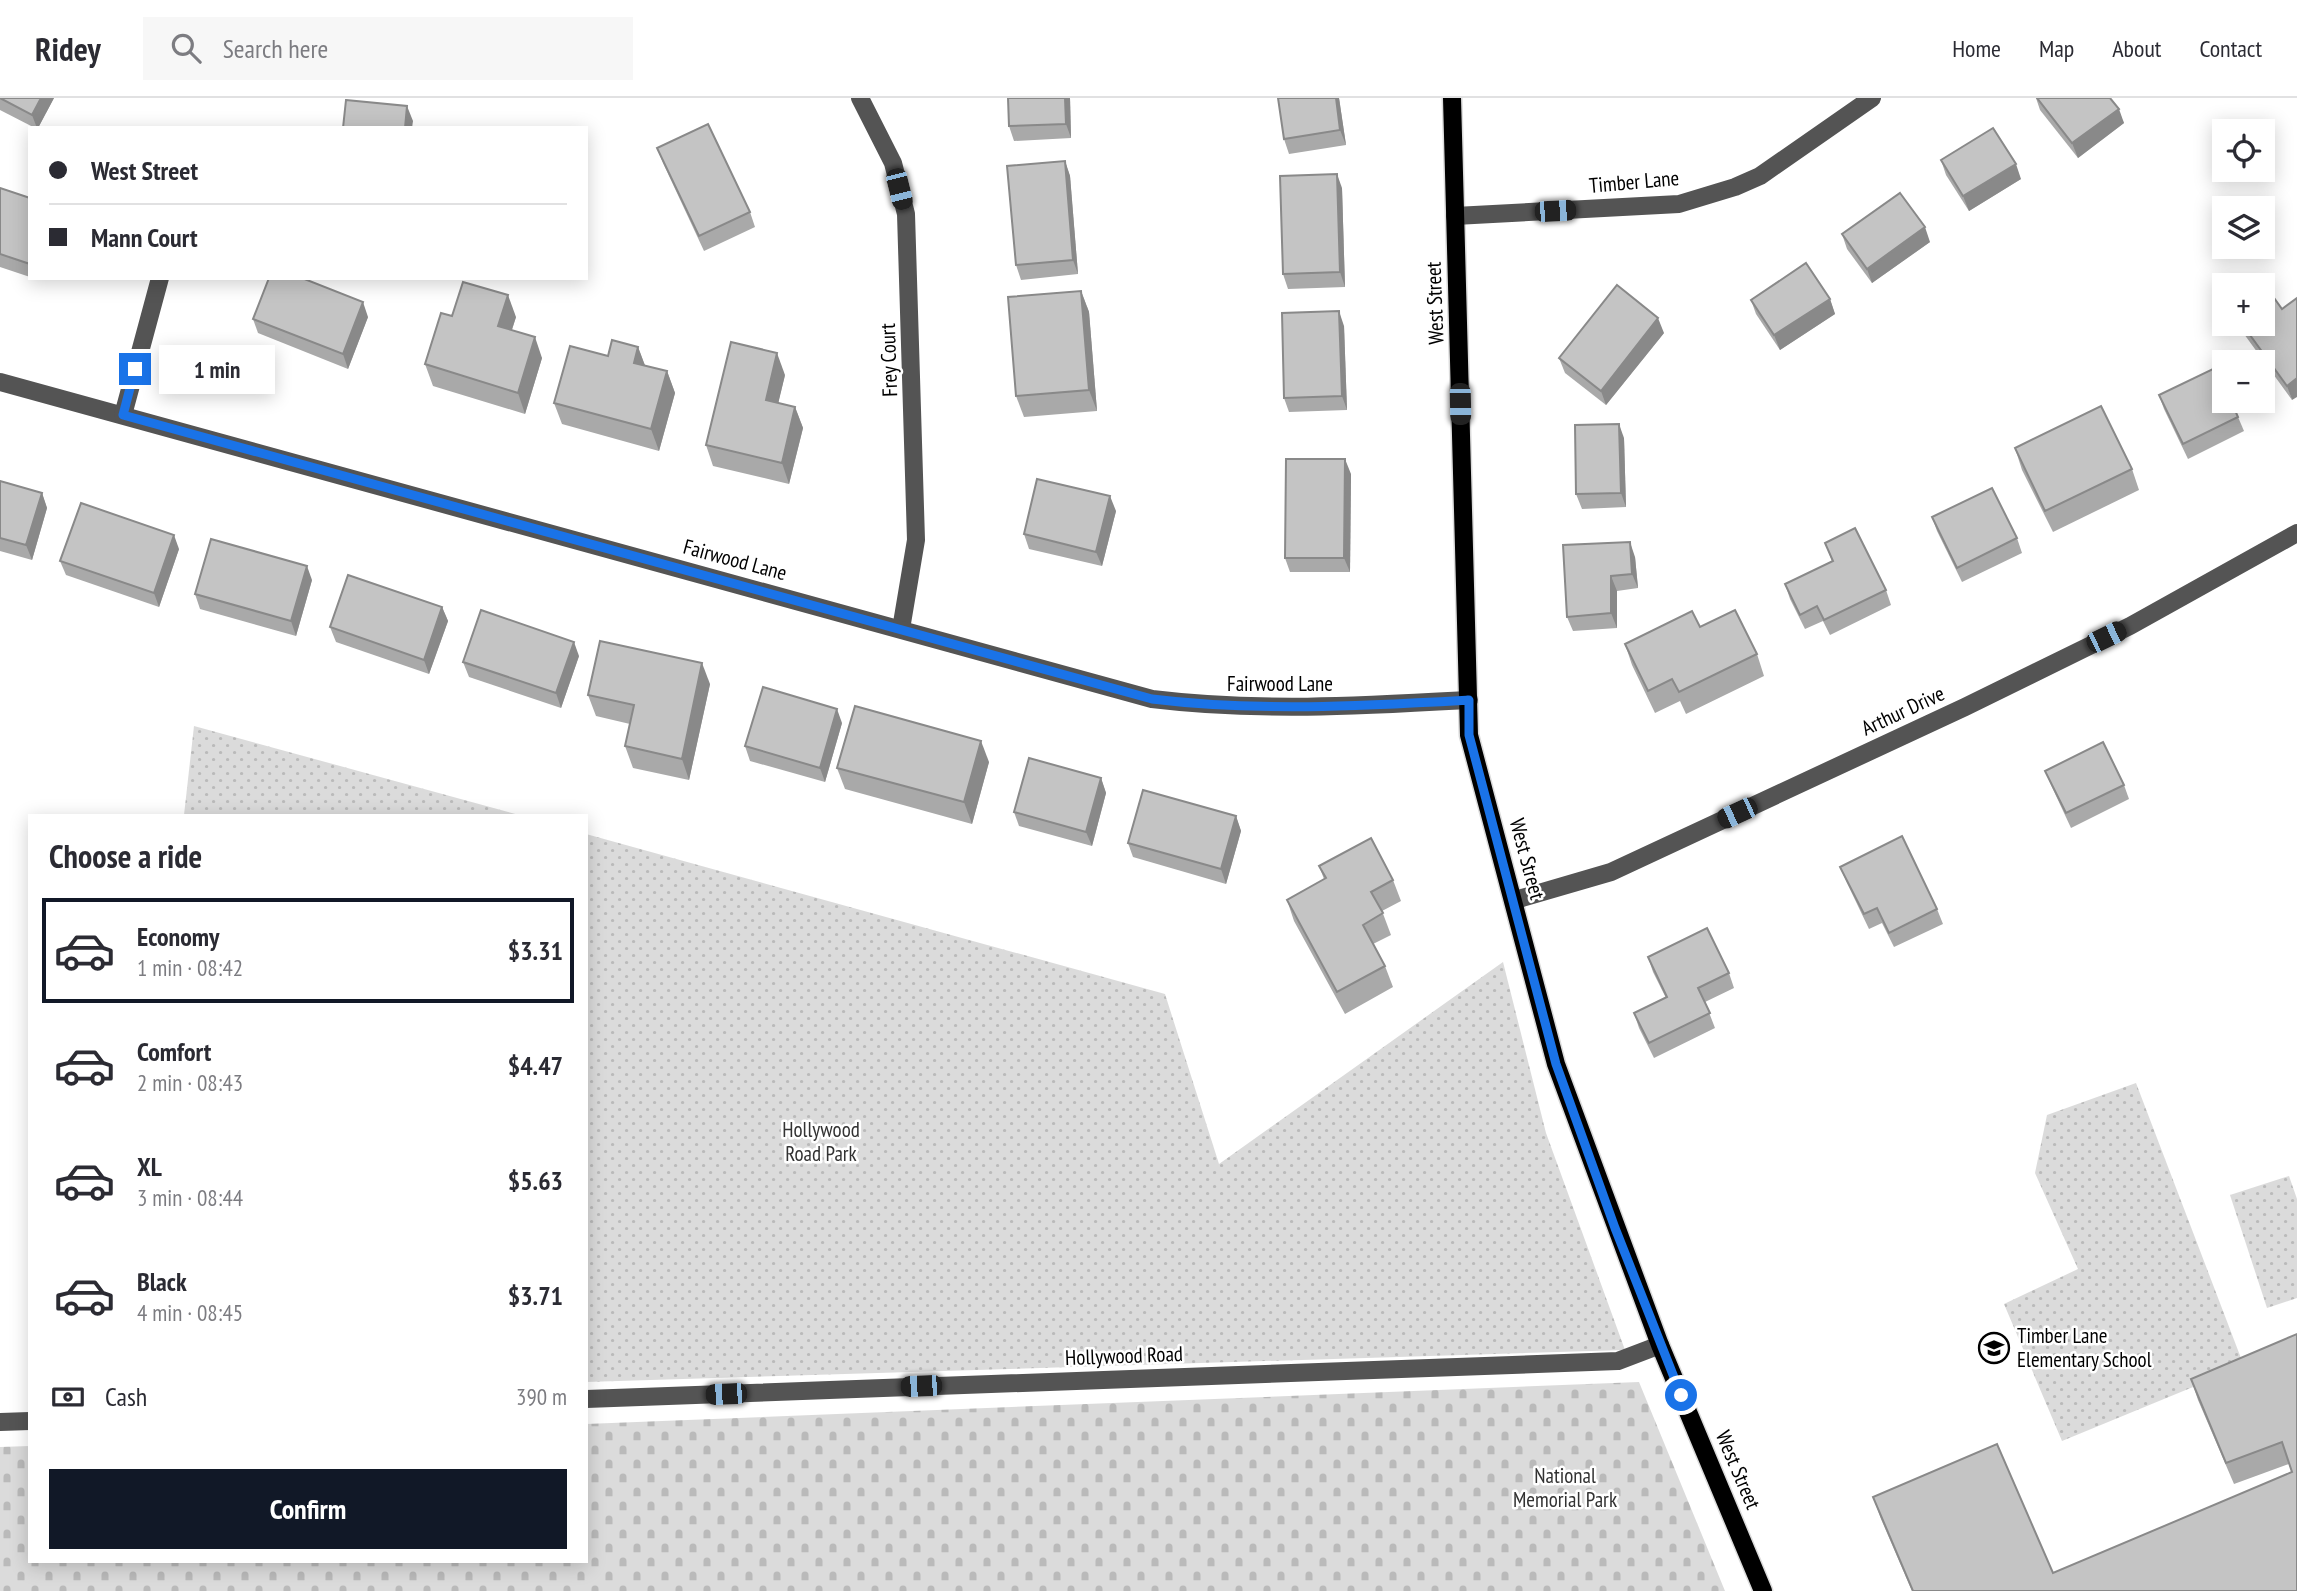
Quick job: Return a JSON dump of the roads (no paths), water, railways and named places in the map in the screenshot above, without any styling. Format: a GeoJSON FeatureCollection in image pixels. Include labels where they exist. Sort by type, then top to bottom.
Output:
{"type":"FeatureCollection","features":[{"type":"Feature","properties":{"kind":"main road","name":"West Street"},"geometry":{"type":"LineString","coordinates":[[1452,98],[1469,735],[1515,900],[1556,1064],[1660,1345],[1763,1591]]}},
{"type":"Feature","properties":{"kind":"street","name":"Frey Court"},"geometry":{"type":"LineString","coordinates":[[860,98],[893,163],[906,215],[916,540],[901,629]]}},
{"type":"Feature","properties":{"kind":"street","name":"Timber Lane"},"geometry":{"type":"LineString","coordinates":[[1455,216],[1679,204],[1735,187],[1760,176],[1872,98]]}},
{"type":"Feature","properties":{"kind":"street"},"geometry":{"type":"LineString","coordinates":[[123,415],[159,280]]}},
{"type":"Feature","properties":{"kind":"street","name":"Fairwood Lane"},"geometry":{"type":"LineString","coordinates":[[0,382],[1164,700],[1223,707],[1334,708],[1469,700]]}},
{"type":"Feature","properties":{"kind":"street","name":"Arthur Drive"},"geometry":{"type":"LineString","coordinates":[[1515,900],[1611,872],[1952,713],[2130,626],[2297,533]]}},
{"type":"Feature","properties":{"kind":"street","name":"Hollywood Road"},"geometry":{"type":"LineString","coordinates":[[588,1399],[1618,1361],[1660,1345]]}},
{"type":"Feature","properties":{"kind":"street"},"geometry":{"type":"LineString","coordinates":[[0,1422],[28,1421]]}},
{"type":"Feature","properties":{"kind":"place","name":"Timber Lane Elementary School"},"geometry":{"type":"Point","coordinates":[1994,1348]}},
{"type":"Feature","properties":{"kind":"park label","name":"Hollywood Road Park"},"geometry":{"type":"Point","coordinates":[821,1142]}},
{"type":"Feature","properties":{"kind":"park label","name":"National Memorial Park"},"geometry":{"type":"Point","coordinates":[1565,1488]}}]}
